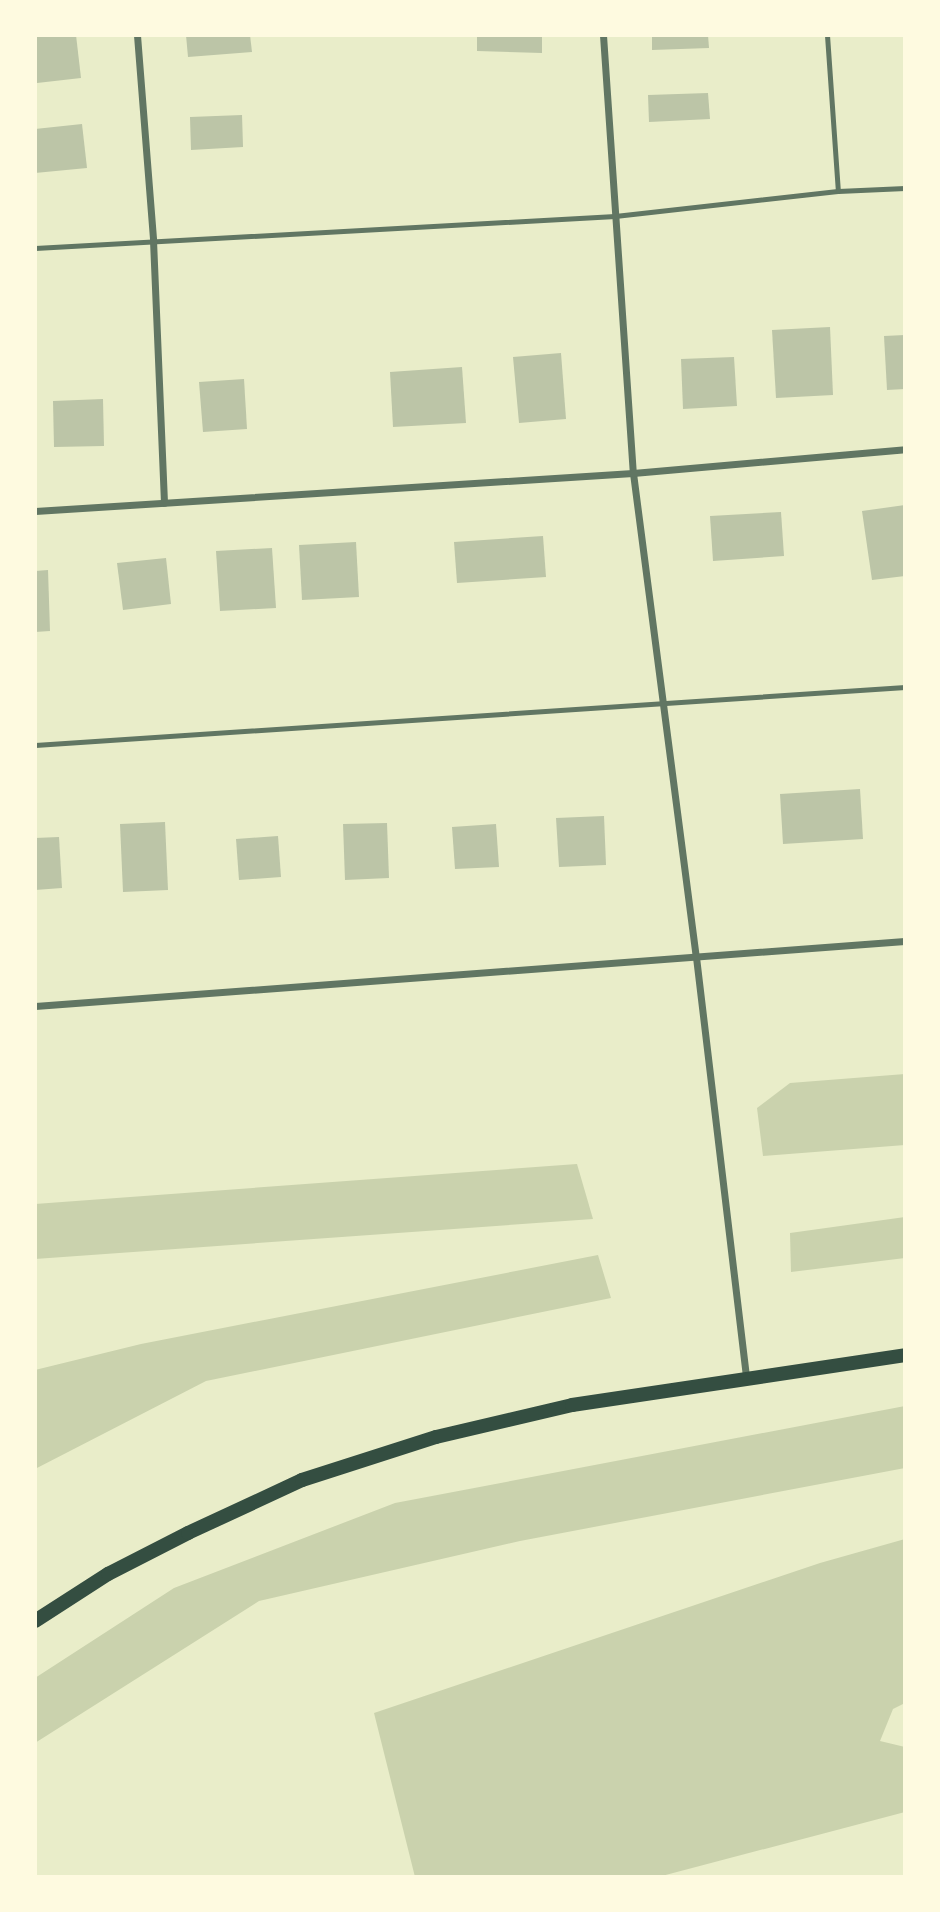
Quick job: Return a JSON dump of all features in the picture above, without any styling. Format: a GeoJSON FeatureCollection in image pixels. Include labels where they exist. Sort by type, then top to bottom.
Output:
{"type":"FeatureCollection","features":[{"type":"Feature","properties":{"kind":"main road"},"geometry":{"type":"LineString","coordinates":[[35,1621],[108,1574],[302,1480],[436,1437],[572,1405],[905,1356]]}},
{"type":"Feature","properties":{"kind":"street"},"geometry":{"type":"LineString","coordinates":[[137,35],[153,240],[164,503]]}},
{"type":"Feature","properties":{"kind":"street"},"geometry":{"type":"LineString","coordinates":[[603,35],[633,473],[696,957],[746,1378]]}},
{"type":"Feature","properties":{"kind":"street"},"geometry":{"type":"LineString","coordinates":[[35,511],[633,473],[905,449]]}},
{"type":"Feature","properties":{"kind":"street"},"geometry":{"type":"LineString","coordinates":[[35,1006],[905,941]]}},
{"type":"Feature","properties":{"kind":"lane"},"geometry":{"type":"LineString","coordinates":[[827,35],[838,191]]}},
{"type":"Feature","properties":{"kind":"lane"},"geometry":{"type":"LineString","coordinates":[[35,248],[615,216],[838,191],[905,188]]}},
{"type":"Feature","properties":{"kind":"lane"},"geometry":{"type":"LineString","coordinates":[[35,745],[905,687]]}},
{"type":"Feature","properties":{"kind":"green space"},"geometry":{"type":"Polygon","coordinates":[[[905,1074],[905,1145],[763,1156],[757,1108],[790,1083],[905,1074]]]}},
{"type":"Feature","properties":{"kind":"green space"},"geometry":{"type":"Polygon","coordinates":[[[577,1164],[593,1219],[35,1259],[35,1204],[577,1164]]]}},
{"type":"Feature","properties":{"kind":"green space"},"geometry":{"type":"Polygon","coordinates":[[[905,1217],[905,1258],[791,1272],[790,1233],[905,1217]]]}},
{"type":"Feature","properties":{"kind":"green space"},"geometry":{"type":"Polygon","coordinates":[[[598,1255],[611,1298],[206,1381],[35,1469],[35,1370],[141,1344],[598,1255]]]}},
{"type":"Feature","properties":{"kind":"green space"},"geometry":{"type":"Polygon","coordinates":[[[905,1406],[905,1468],[520,1541],[259,1601],[35,1743],[35,1678],[174,1588],[395,1503],[905,1406]]]}},
{"type":"Feature","properties":{"kind":"green space"},"geometry":{"type":"Polygon","coordinates":[[[905,1539],[905,1703],[893,1709],[880,1741],[905,1747],[905,1812],[658,1877],[415,1877],[374,1713],[820,1563],[905,1539]]]}},
{"type":"Feature","properties":{"kind":"building"},"geometry":{"type":"Polygon","coordinates":[[[35,35],[76,35],[81,78],[37,83],[35,35]]]}},
{"type":"Feature","properties":{"kind":"building"},"geometry":{"type":"Polygon","coordinates":[[[186,35],[250,35],[252,52],[188,57],[186,35]]]}},
{"type":"Feature","properties":{"kind":"building"},"geometry":{"type":"Polygon","coordinates":[[[477,35],[542,35],[542,53],[477,51],[477,35]]]}},
{"type":"Feature","properties":{"kind":"building"},"geometry":{"type":"Polygon","coordinates":[[[652,35],[708,35],[709,48],[652,50],[652,35]]]}},
{"type":"Feature","properties":{"kind":"building"},"geometry":{"type":"Polygon","coordinates":[[[708,93],[710,119],[649,122],[648,95],[708,93]]]}},
{"type":"Feature","properties":{"kind":"building"},"geometry":{"type":"Polygon","coordinates":[[[242,115],[243,147],[191,150],[190,117],[242,115]]]}},
{"type":"Feature","properties":{"kind":"building"},"geometry":{"type":"Polygon","coordinates":[[[82,124],[87,168],[35,173],[35,129],[82,124]]]}},
{"type":"Feature","properties":{"kind":"building"},"geometry":{"type":"Polygon","coordinates":[[[830,327],[833,395],[776,398],[772,330],[830,327]]]}},
{"type":"Feature","properties":{"kind":"building"},"geometry":{"type":"Polygon","coordinates":[[[905,335],[905,389],[887,390],[884,336],[905,335]]]}},
{"type":"Feature","properties":{"kind":"building"},"geometry":{"type":"Polygon","coordinates":[[[561,353],[566,419],[519,423],[513,357],[561,353]]]}},
{"type":"Feature","properties":{"kind":"building"},"geometry":{"type":"Polygon","coordinates":[[[734,357],[737,406],[683,409],[681,359],[734,357]]]}},
{"type":"Feature","properties":{"kind":"building"},"geometry":{"type":"Polygon","coordinates":[[[462,367],[466,423],[393,427],[390,372],[462,367]]]}},
{"type":"Feature","properties":{"kind":"building"},"geometry":{"type":"Polygon","coordinates":[[[244,379],[247,429],[203,432],[199,382],[244,379]]]}},
{"type":"Feature","properties":{"kind":"building"},"geometry":{"type":"Polygon","coordinates":[[[103,399],[104,446],[54,447],[53,401],[103,399]]]}},
{"type":"Feature","properties":{"kind":"building"},"geometry":{"type":"Polygon","coordinates":[[[905,505],[905,576],[872,580],[862,511],[905,505]]]}},
{"type":"Feature","properties":{"kind":"building"},"geometry":{"type":"Polygon","coordinates":[[[781,512],[784,556],[713,561],[710,516],[781,512]]]}},
{"type":"Feature","properties":{"kind":"building"},"geometry":{"type":"Polygon","coordinates":[[[543,536],[546,577],[457,583],[454,542],[543,536]]]}},
{"type":"Feature","properties":{"kind":"building"},"geometry":{"type":"Polygon","coordinates":[[[356,542],[359,597],[302,600],[299,545],[356,542]]]}},
{"type":"Feature","properties":{"kind":"building"},"geometry":{"type":"Polygon","coordinates":[[[272,548],[276,608],[220,611],[216,551],[272,548]]]}},
{"type":"Feature","properties":{"kind":"building"},"geometry":{"type":"Polygon","coordinates":[[[166,558],[171,604],[123,610],[117,563],[166,558]]]}},
{"type":"Feature","properties":{"kind":"building"},"geometry":{"type":"Polygon","coordinates":[[[48,570],[50,631],[35,632],[35,571],[48,570]]]}},
{"type":"Feature","properties":{"kind":"building"},"geometry":{"type":"Polygon","coordinates":[[[860,789],[863,839],[783,844],[780,794],[860,789]]]}},
{"type":"Feature","properties":{"kind":"building"},"geometry":{"type":"Polygon","coordinates":[[[604,816],[606,865],[559,867],[556,818],[604,816]]]}},
{"type":"Feature","properties":{"kind":"building"},"geometry":{"type":"Polygon","coordinates":[[[165,822],[168,890],[123,892],[120,824],[165,822]]]}},
{"type":"Feature","properties":{"kind":"building"},"geometry":{"type":"Polygon","coordinates":[[[387,823],[389,878],[345,880],[343,824],[387,823]]]}},
{"type":"Feature","properties":{"kind":"building"},"geometry":{"type":"Polygon","coordinates":[[[496,824],[499,867],[455,869],[452,827],[496,824]]]}},
{"type":"Feature","properties":{"kind":"building"},"geometry":{"type":"Polygon","coordinates":[[[278,836],[281,877],[239,880],[236,839],[278,836]]]}},
{"type":"Feature","properties":{"kind":"building"},"geometry":{"type":"Polygon","coordinates":[[[59,837],[62,888],[35,890],[35,838],[59,837]]]}}]}
